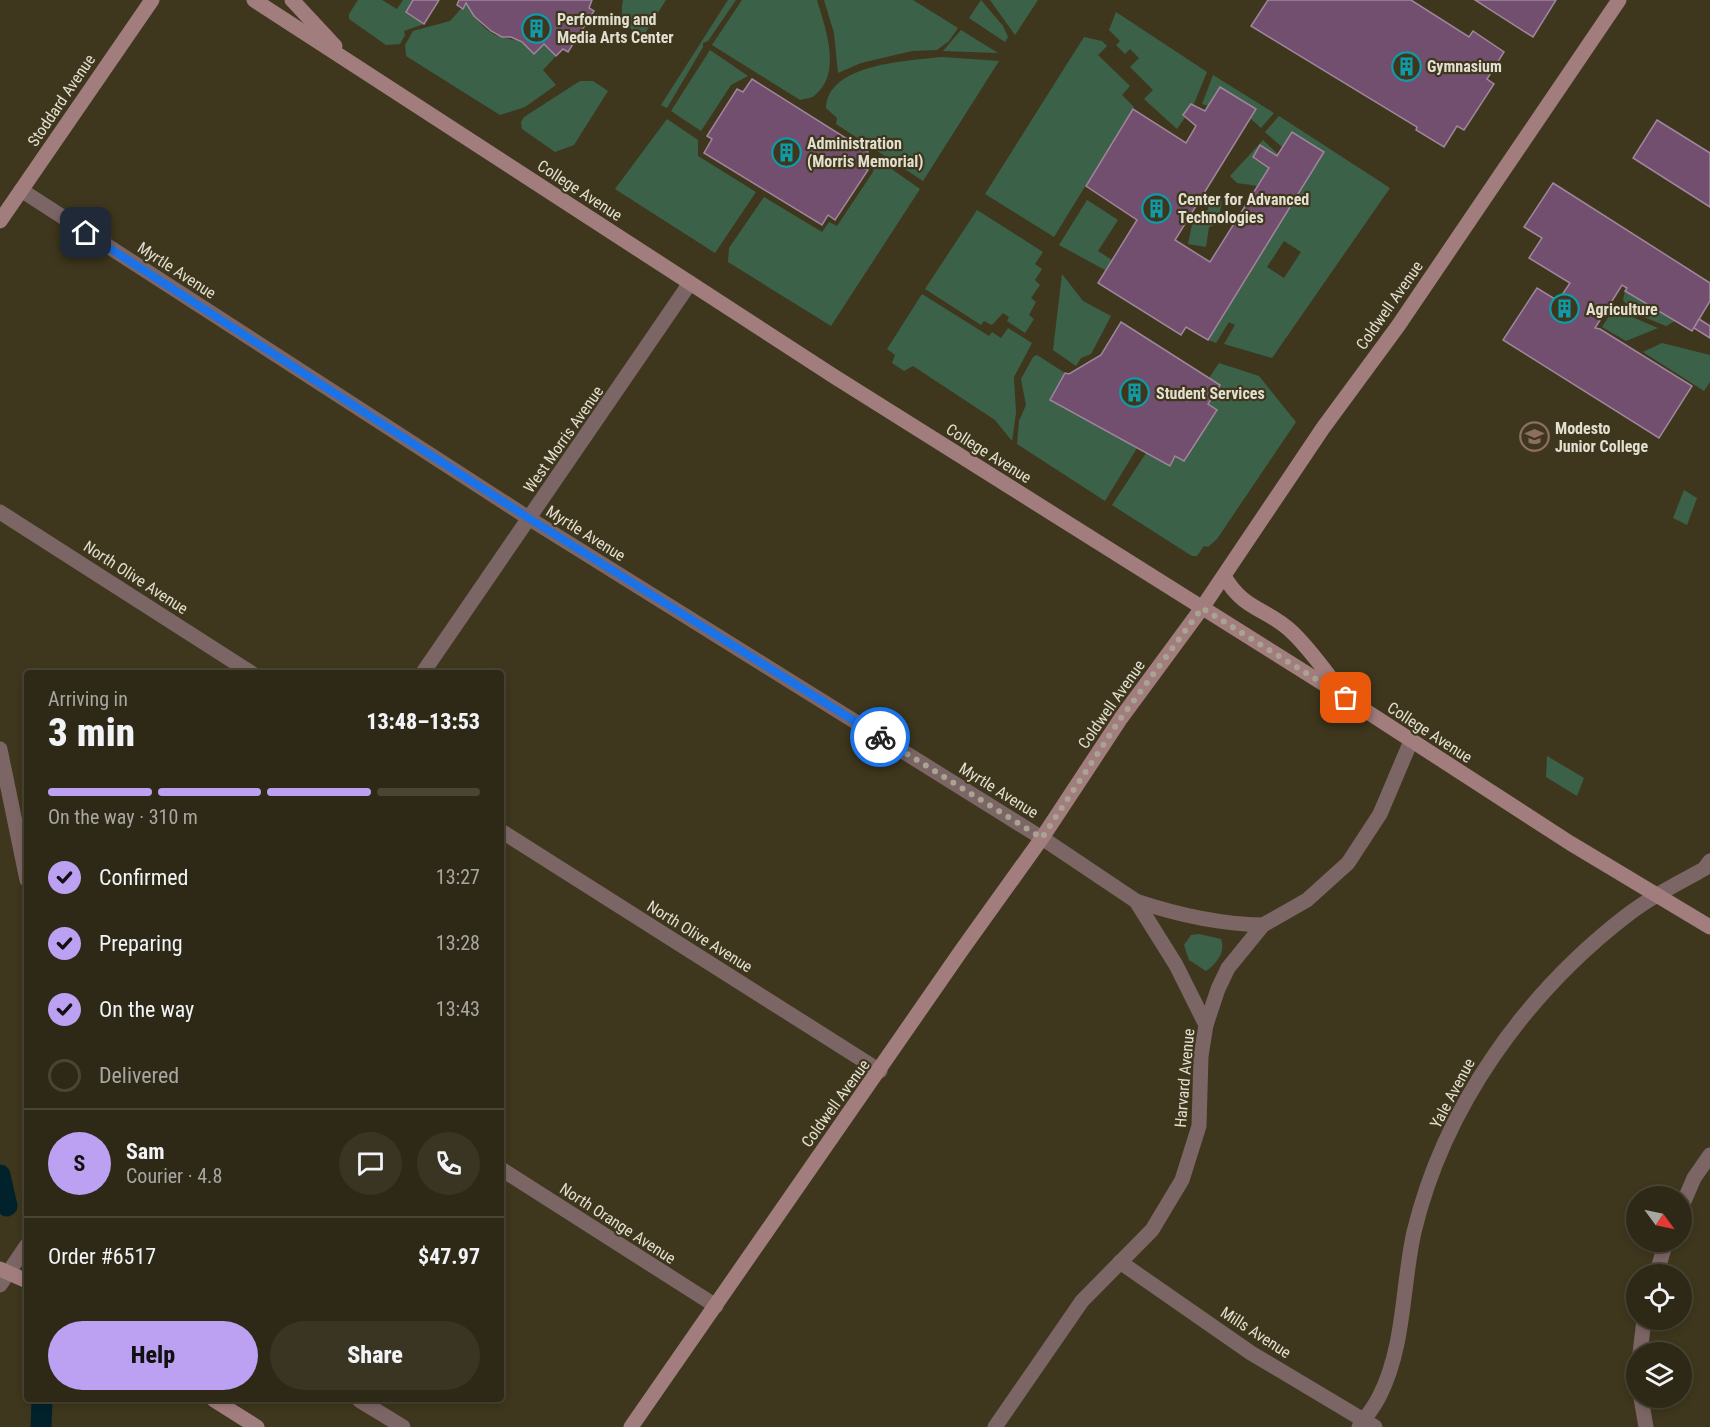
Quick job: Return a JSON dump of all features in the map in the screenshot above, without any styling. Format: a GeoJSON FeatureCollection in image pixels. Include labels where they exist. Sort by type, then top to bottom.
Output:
{"type":"FeatureCollection","features":[{"type":"Feature","properties":{"kind":"street","name":"Stoddard Avenue"},"geometry":{"type":"LineString","coordinates":[[0,221],[152,0]]}},
{"type":"Feature","properties":{"kind":"street","name":"College Avenue"},"geometry":{"type":"LineString","coordinates":[[254,0],[690,283],[1346,698],[1569,843],[1660,895],[1710,927]]}},
{"type":"Feature","properties":{"kind":"street"},"geometry":{"type":"LineString","coordinates":[[292,0],[349,61]]}},
{"type":"Feature","properties":{"kind":"street","name":"Coldwell Avenue"},"geometry":{"type":"LineString","coordinates":[[631,1427],[1042,838],[1121,718],[1202,608],[1619,0]]}},
{"type":"Feature","properties":{"kind":"street","name":"Myrtle Avenue"},"geometry":{"type":"LineString","coordinates":[[21,190],[530,519],[1042,838],[1136,901],[1177,914],[1232,924],[1263,925]]}},
{"type":"Feature","properties":{"kind":"street","name":"West Morris Avenue"},"geometry":{"type":"LineString","coordinates":[[425,670],[690,283]]}},
{"type":"Feature","properties":{"kind":"street","name":"North Olive Avenue"},"geometry":{"type":"LineString","coordinates":[[0,512],[247,670]]}},
{"type":"Feature","properties":{"kind":"street"},"geometry":{"type":"LineString","coordinates":[[1224,576],[1233,591],[1243,600],[1290,630],[1346,698]]}},
{"type":"Feature","properties":{"kind":"street","name":"Harvard Avenue"},"geometry":{"type":"LineString","coordinates":[[995,1427],[1082,1301],[1152,1230],[1182,1180],[1193,1153],[1199,1126],[1201,1056],[1206,1025],[1228,968],[1263,925],[1306,900],[1348,863],[1380,814],[1411,741]]}},
{"type":"Feature","properties":{"kind":"street"},"geometry":{"type":"LineString","coordinates":[[0,748],[24,859]]}},
{"type":"Feature","properties":{"kind":"street","name":"North Olive Avenue"},"geometry":{"type":"LineString","coordinates":[[504,833],[879,1071]]}},
{"type":"Feature","properties":{"kind":"street","name":"Yale Avenue"},"geometry":{"type":"LineString","coordinates":[[1366,1425],[1380,1396],[1396,1345],[1414,1231],[1429,1183],[1452,1127],[1494,1052],[1548,987],[1627,915],[1704,869],[1710,861]]}},
{"type":"Feature","properties":{"kind":"street","name":"Myrtle Avenue"},"geometry":{"type":"LineString","coordinates":[[1136,901],[1176,965],[1206,1025]]}},
{"type":"Feature","properties":{"kind":"street"},"geometry":{"type":"LineString","coordinates":[[1691,1186],[1710,1155]]}},
{"type":"Feature","properties":{"kind":"street","name":"North Orange Avenue"},"geometry":{"type":"LineString","coordinates":[[504,1171],[716,1306]]}},
{"type":"Feature","properties":{"kind":"street"},"geometry":{"type":"LineString","coordinates":[[24,1249],[3,1276],[24,1280]]}},
{"type":"Feature","properties":{"kind":"street","name":"Mills Avenue"},"geometry":{"type":"LineString","coordinates":[[1120,1262],[1237,1343],[1366,1425]]}},
{"type":"Feature","properties":{"kind":"street"},"geometry":{"type":"LineString","coordinates":[[217,1402],[257,1427]]}},
{"type":"Feature","properties":{"kind":"street"},"geometry":{"type":"LineString","coordinates":[[362,1402],[403,1427]]}},
{"type":"Feature","properties":{"kind":"street"},"geometry":{"type":"LineString","coordinates":[[1643,1408],[1646,1427]]}},
{"type":"Feature","properties":{"kind":"green space"},"geometry":{"type":"Polygon","coordinates":[[[358,0],[382,0],[397,9],[403,0],[413,0],[406,12],[424,24],[404,31],[405,35],[400,44],[386,45],[349,19],[349,14],[358,0]]]}},
{"type":"Feature","properties":{"kind":"green space"},"geometry":{"type":"Polygon","coordinates":[[[623,0],[666,0],[644,35],[633,30],[625,22],[622,12],[623,0]]]}},
{"type":"Feature","properties":{"kind":"green space"},"geometry":{"type":"Polygon","coordinates":[[[728,0],[736,0],[708,41],[703,43],[703,47],[667,108],[661,105],[728,0]]]}},
{"type":"Feature","properties":{"kind":"green space"},"geometry":{"type":"Polygon","coordinates":[[[742,0],[817,0],[827,37],[830,63],[823,86],[814,96],[800,100],[712,45],[742,0]]]}},
{"type":"Feature","properties":{"kind":"green space"},"geometry":{"type":"Polygon","coordinates":[[[824,0],[913,0],[958,28],[949,41],[937,50],[912,51],[861,63],[838,73],[834,33],[824,0]]]}},
{"type":"Feature","properties":{"kind":"green space"},"geometry":{"type":"Polygon","coordinates":[[[981,0],[1003,26],[1008,37],[1005,42],[969,18],[981,0]]]}},
{"type":"Feature","properties":{"kind":"green space"},"geometry":{"type":"Polygon","coordinates":[[[990,0],[1038,0],[1015,35],[990,0]]]}},
{"type":"Feature","properties":{"kind":"green space"},"geometry":{"type":"Polygon","coordinates":[[[466,3],[481,23],[495,35],[519,42],[534,54],[544,44],[556,56],[543,70],[556,85],[525,107],[500,115],[406,56],[405,45],[413,31],[450,21],[466,3]]]}},
{"type":"Feature","properties":{"kind":"green space"},"geometry":{"type":"Polygon","coordinates":[[[1116,12],[1207,72],[1193,106],[1177,129],[1144,99],[1153,90],[1130,67],[1139,58],[1130,49],[1125,54],[1116,45],[1120,41],[1109,30],[1116,12]]]}},
{"type":"Feature","properties":{"kind":"green space"},"geometry":{"type":"Polygon","coordinates":[[[961,30],[998,53],[943,51],[961,30]]]}},
{"type":"Feature","properties":{"kind":"green space"},"geometry":{"type":"Polygon","coordinates":[[[1084,37],[1102,41],[1107,46],[1098,55],[1130,86],[1122,95],[1134,107],[1054,237],[985,194],[1084,37]]]}},
{"type":"Feature","properties":{"kind":"green space"},"geometry":{"type":"Polygon","coordinates":[[[710,50],[748,76],[731,85],[701,131],[671,111],[710,50]]]}},
{"type":"Feature","properties":{"kind":"green space"},"geometry":{"type":"Polygon","coordinates":[[[942,57],[999,61],[923,181],[836,124],[837,118],[826,108],[830,93],[840,82],[855,73],[891,63],[942,57]]]}},
{"type":"Feature","properties":{"kind":"green space"},"geometry":{"type":"Polygon","coordinates":[[[1213,75],[1274,113],[1261,128],[1250,118],[1256,109],[1220,87],[1208,106],[1202,104],[1213,75]]]}},
{"type":"Feature","properties":{"kind":"green space"},"geometry":{"type":"Polygon","coordinates":[[[580,81],[593,81],[608,91],[574,145],[555,152],[522,129],[521,122],[524,117],[580,81]]]}},
{"type":"Feature","properties":{"kind":"green space"},"geometry":{"type":"Polygon","coordinates":[[[1279,116],[1390,188],[1272,358],[1224,344],[1235,325],[1229,322],[1216,343],[1208,340],[1324,153],[1292,132],[1282,147],[1265,132],[1279,116]],[[1284,241],[1267,267],[1284,278],[1301,252],[1284,241]]]}},
{"type":"Feature","properties":{"kind":"green space"},"geometry":{"type":"Polygon","coordinates":[[[667,119],[698,140],[698,156],[756,192],[715,253],[615,189],[667,119]]]}},
{"type":"Feature","properties":{"kind":"green space"},"geometry":{"type":"Polygon","coordinates":[[[1263,140],[1278,154],[1277,156],[1260,145],[1253,158],[1269,168],[1258,186],[1237,183],[1230,176],[1263,140]]]}},
{"type":"Feature","properties":{"kind":"green space"},"geometry":{"type":"Polygon","coordinates":[[[876,158],[920,189],[831,326],[728,262],[729,248],[764,197],[822,232],[829,222],[837,226],[873,172],[876,158]]]}},
{"type":"Feature","properties":{"kind":"green space"},"geometry":{"type":"Polygon","coordinates":[[[1209,199],[1222,201],[1218,224],[1209,227],[1206,247],[1188,244],[1193,220],[1200,222],[1202,210],[1208,210],[1209,199]]]}},
{"type":"Feature","properties":{"kind":"green space"},"geometry":{"type":"Polygon","coordinates":[[[1087,200],[1118,220],[1098,251],[1112,260],[1105,270],[1059,245],[1087,200]]]}},
{"type":"Feature","properties":{"kind":"green space"},"geometry":{"type":"Polygon","coordinates":[[[977,210],[1043,252],[1035,264],[1042,269],[1035,280],[1040,285],[1031,298],[1036,302],[1029,315],[1034,319],[1025,333],[1007,321],[1009,317],[1003,313],[992,325],[984,321],[981,325],[925,289],[977,210]]]}},
{"type":"Feature","properties":{"kind":"green space"},"geometry":{"type":"Polygon","coordinates":[[[1062,274],[1083,301],[1111,316],[1091,354],[1081,358],[1076,366],[1053,350],[1062,274]]]}},
{"type":"Feature","properties":{"kind":"green space"},"geometry":{"type":"Polygon","coordinates":[[[1625,291],[1675,321],[1666,326],[1634,313],[1623,300],[1625,291]]]}},
{"type":"Feature","properties":{"kind":"green space"},"geometry":{"type":"Polygon","coordinates":[[[922,294],[989,336],[992,332],[1001,338],[1008,328],[1032,343],[1014,377],[1016,413],[1012,441],[995,420],[913,366],[904,371],[892,363],[895,355],[887,349],[922,294]]]}},
{"type":"Feature","properties":{"kind":"green space"},"geometry":{"type":"Polygon","coordinates":[[[1618,307],[1625,314],[1658,328],[1626,341],[1602,327],[1613,310],[1618,307]]]}},
{"type":"Feature","properties":{"kind":"green space"},"geometry":{"type":"Polygon","coordinates":[[[1662,343],[1710,355],[1710,382],[1704,391],[1643,352],[1662,343]]]}},
{"type":"Feature","properties":{"kind":"green space"},"geometry":{"type":"Polygon","coordinates":[[[1037,355],[1065,373],[1051,401],[1137,448],[1105,501],[1017,444],[1019,421],[1026,405],[1021,379],[1033,357],[1037,355]]]}},
{"type":"Feature","properties":{"kind":"green space"},"geometry":{"type":"Polygon","coordinates":[[[1219,363],[1259,376],[1296,422],[1217,539],[1208,547],[1204,546],[1197,556],[1192,556],[1112,505],[1146,453],[1170,465],[1175,456],[1184,461],[1216,410],[1208,404],[1220,385],[1209,378],[1219,363]]]}},
{"type":"Feature","properties":{"kind":"green space"},"geometry":{"type":"Polygon","coordinates":[[[1684,490],[1697,498],[1687,525],[1673,518],[1684,490]]]}},
{"type":"Feature","properties":{"kind":"green space"},"geometry":{"type":"Polygon","coordinates":[[[1547,756],[1584,778],[1577,796],[1546,777],[1547,756]]]}},
{"type":"Feature","properties":{"kind":"green space"},"geometry":{"type":"Polygon","coordinates":[[[1199,934],[1221,939],[1222,944],[1219,957],[1206,971],[1189,960],[1184,945],[1191,935],[1199,934]]]}},
{"type":"Feature","properties":{"kind":"building"},"geometry":{"type":"Polygon","coordinates":[[[413,0],[439,0],[424,24],[406,12],[413,0]]]}},
{"type":"Feature","properties":{"kind":"building","name":"Performing and Media Arts Center"},"geometry":{"type":"Polygon","coordinates":[[[459,0],[592,0],[589,8],[594,11],[568,52],[563,49],[556,56],[544,44],[534,54],[522,42],[511,37],[502,37],[491,31],[474,16],[466,3],[463,9],[457,5],[459,0]]]}},
{"type":"Feature","properties":{"kind":"building","name":"Gymnasium"},"geometry":{"type":"Polygon","coordinates":[[[1268,0],[1411,0],[1469,37],[1473,31],[1504,52],[1487,79],[1494,84],[1464,130],[1457,126],[1444,147],[1416,130],[1417,127],[1251,26],[1268,0]]]}},
{"type":"Feature","properties":{"kind":"building"},"geometry":{"type":"Polygon","coordinates":[[[1475,0],[1556,0],[1533,37],[1475,0]]]}},
{"type":"Feature","properties":{"kind":"building","name":"Administration (Morris Memorial)"},"geometry":{"type":"Polygon","coordinates":[[[752,79],[868,152],[860,165],[868,170],[835,220],[828,215],[822,225],[704,153],[712,139],[707,136],[737,89],[743,92],[752,79]]]}},
{"type":"Feature","properties":{"kind":"building","name":"Center for Advanced Technologies"},"geometry":{"type":"Polygon","coordinates":[[[1220,87],[1256,109],[1175,240],[1210,262],[1269,168],[1253,157],[1260,145],[1277,156],[1292,132],[1324,152],[1208,340],[1186,327],[1181,335],[1098,283],[1137,220],[1086,186],[1133,109],[1186,143],[1196,126],[1183,115],[1191,104],[1205,111],[1220,87]]]}},
{"type":"Feature","properties":{"kind":"building"},"geometry":{"type":"Polygon","coordinates":[[[1657,120],[1710,153],[1710,207],[1633,158],[1657,120]]]}},
{"type":"Feature","properties":{"kind":"building","name":"Agriculture"},"geometry":{"type":"Polygon","coordinates":[[[1553,183],[1710,283],[1710,301],[1692,331],[1625,291],[1627,288],[1622,285],[1595,328],[1692,386],[1659,438],[1503,340],[1537,288],[1558,301],[1570,283],[1529,258],[1542,238],[1524,227],[1553,183]]]}},
{"type":"Feature","properties":{"kind":"building"},"geometry":{"type":"Polygon","coordinates":[[[1699,319],[1710,326],[1710,338],[1694,328],[1699,319]]]}},
{"type":"Feature","properties":{"kind":"building","name":"Student Services"},"geometry":{"type":"Polygon","coordinates":[[[1121,322],[1220,385],[1208,404],[1217,410],[1184,461],[1175,456],[1170,466],[1050,400],[1065,373],[1069,374],[1101,355],[1121,322]]]}},
{"type":"Feature","properties":{"kind":"waterway"},"geometry":{"type":"LineString","coordinates":[[0,1175],[7,1206]]}},
{"type":"Feature","properties":{"kind":"waterway"},"geometry":{"type":"LineString","coordinates":[[41,1427],[42,1402]]}},
{"type":"Feature","properties":{"kind":"way so far"},"geometry":{"type":"LineString","coordinates":[[880,737],[1042,838],[1121,718],[1202,608],[1346,698]]}},
{"type":"Feature","properties":{"kind":"place","name":"Performing and Media Arts Center"},"geometry":{"type":"Point","coordinates":[536,28]}},
{"type":"Feature","properties":{"kind":"place","name":"Gymnasium"},"geometry":{"type":"Point","coordinates":[1406,66]}},
{"type":"Feature","properties":{"kind":"place","name":"Administration (Morris Memorial)"},"geometry":{"type":"Point","coordinates":[786,152]}},
{"type":"Feature","properties":{"kind":"place","name":"Center for Advanced Technologies"},"geometry":{"type":"Point","coordinates":[1157,208]}},
{"type":"Feature","properties":{"kind":"place","name":"Agriculture"},"geometry":{"type":"Point","coordinates":[1565,309]}},
{"type":"Feature","properties":{"kind":"place","name":"Student Services"},"geometry":{"type":"Point","coordinates":[1135,393]}},
{"type":"Feature","properties":{"kind":"place","name":"Modesto Junior College"},"geometry":{"type":"Point","coordinates":[1534,437]}},
{"type":"Feature","properties":{"kind":"route"},"geometry":{"type":"LineString","coordinates":[[86,233],[530,519],[880,737]]}}]}
